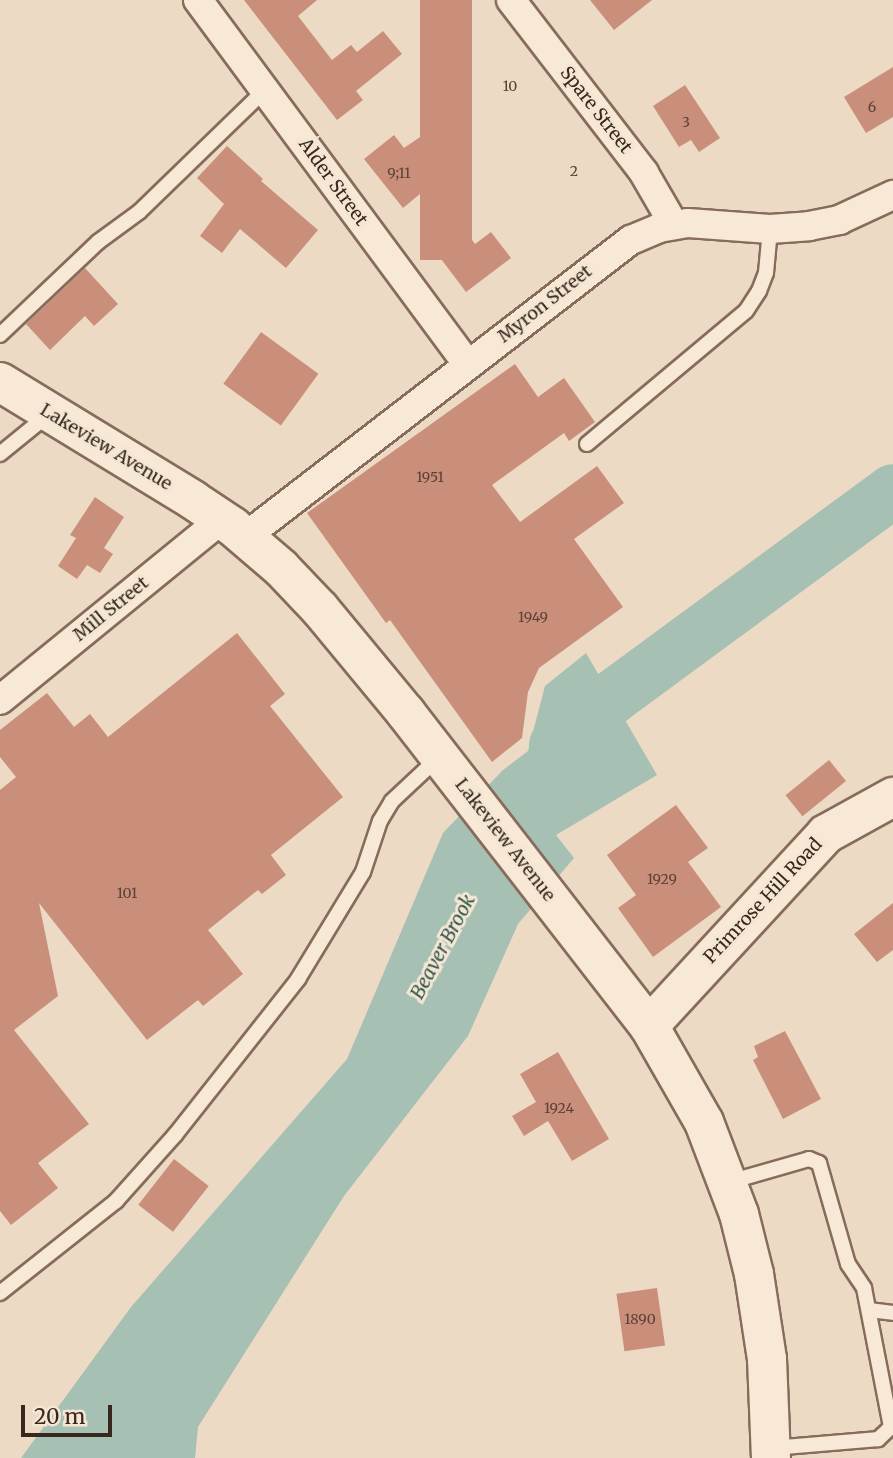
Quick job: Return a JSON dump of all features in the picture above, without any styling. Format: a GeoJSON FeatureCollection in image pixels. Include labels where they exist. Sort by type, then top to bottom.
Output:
{"type":"FeatureCollection","features":[{"type":"Feature","properties":{"kind":"main road","name":"Lakeview Avenue"},"geometry":{"type":"LineString","coordinates":[[0,382],[234,528],[320,609],[450,769],[649,1026],[692,1099],[729,1182],[747,1243],[760,1313],[771,1405],[771,1453]]}},
{"type":"Feature","properties":{"kind":"main road","name":"Primrose Hill Road"},"geometry":{"type":"LineString","coordinates":[[649,1026],[825,834],[893,797]]}},
{"type":"Feature","properties":{"kind":"street","name":"Alder Street"},"geometry":{"type":"LineString","coordinates":[[198,0],[467,364]]}},
{"type":"Feature","properties":{"kind":"street","name":"Spare Street"},"geometry":{"type":"LineString","coordinates":[[511,0],[644,173],[674,225]]}},
{"type":"Feature","properties":{"kind":"street","name":"Myron Street"},"geometry":{"type":"LineString","coordinates":[[234,528],[467,364],[618,249],[645,233],[674,225],[701,222],[770,229],[839,220],[893,195]]}},
{"type":"Feature","properties":{"kind":"street","name":"Mill Street"},"geometry":{"type":"LineString","coordinates":[[0,699],[234,528]]}},
{"type":"Feature","properties":{"kind":"lane"},"geometry":{"type":"LineString","coordinates":[[0,335],[98,242],[139,212],[265,90]]}},
{"type":"Feature","properties":{"kind":"lane"},"geometry":{"type":"LineString","coordinates":[[587,444],[746,311],[760,291],[766,273],[770,229]]}},
{"type":"Feature","properties":{"kind":"lane"},"geometry":{"type":"LineString","coordinates":[[0,454],[50,413]]}},
{"type":"Feature","properties":{"kind":"lane"},"geometry":{"type":"LineString","coordinates":[[0,1293],[117,1201],[175,1135],[299,979],[363,872],[380,821],[392,801],[450,769]]}},
{"type":"Feature","properties":{"kind":"lane"},"geometry":{"type":"LineString","coordinates":[[729,1182],[809,1159],[819,1163],[848,1264],[864,1288],[891,1427],[886,1440],[771,1453]]}},
{"type":"Feature","properties":{"kind":"lane"},"geometry":{"type":"LineString","coordinates":[[869,1310],[893,1313]]}},
{"type":"Feature","properties":{"kind":"water"},"geometry":{"type":"Polygon","coordinates":[[[586,653],[657,775],[556,835],[574,858],[518,924],[468,1036],[344,1196],[198,1427],[195,1458],[21,1458],[131,1307],[347,1059],[443,833],[503,770],[528,751],[545,686],[586,653]]]}},
{"type":"Feature","properties":{"kind":"building"},"geometry":{"type":"Polygon","coordinates":[[[244,0],[317,0],[298,16],[332,60],[351,45],[357,52],[383,31],[402,54],[356,91],[363,100],[337,120],[244,0]]]}},
{"type":"Feature","properties":{"kind":"building"},"geometry":{"type":"Polygon","coordinates":[[[420,0],[472,0],[472,260],[420,260],[420,0]]]}},
{"type":"Feature","properties":{"kind":"building"},"geometry":{"type":"Polygon","coordinates":[[[590,0],[652,0],[614,30],[590,0]]]}},
{"type":"Feature","properties":{"kind":"building"},"geometry":{"type":"Polygon","coordinates":[[[893,67],[893,117],[866,133],[844,97],[893,67]]]}},
{"type":"Feature","properties":{"kind":"building"},"geometry":{"type":"Polygon","coordinates":[[[685,85],[720,138],[699,152],[691,140],[679,147],[653,106],[685,85]]]}},
{"type":"Feature","properties":{"kind":"building"},"geometry":{"type":"Polygon","coordinates":[[[448,118],[465,143],[423,173],[432,184],[403,208],[364,159],[394,135],[404,148],[448,118]]]}},
{"type":"Feature","properties":{"kind":"building"},"geometry":{"type":"Polygon","coordinates":[[[227,146],[263,179],[261,181],[318,230],[286,268],[240,229],[222,253],[200,236],[224,204],[197,178],[227,146]]]}},
{"type":"Feature","properties":{"kind":"building"},"geometry":{"type":"Polygon","coordinates":[[[458,221],[475,244],[491,232],[511,258],[466,292],[429,243],[458,221]]]}},
{"type":"Feature","properties":{"kind":"building"},"geometry":{"type":"Polygon","coordinates":[[[85,268],[118,304],[94,326],[85,316],[50,350],[26,324],[85,268]]]}},
{"type":"Feature","properties":{"kind":"building"},"geometry":{"type":"Polygon","coordinates":[[[261,332],[318,374],[281,426],[223,384],[261,332]]]}},
{"type":"Feature","properties":{"kind":"building"},"geometry":{"type":"Polygon","coordinates":[[[515,364],[538,397],[564,378],[595,422],[569,441],[564,433],[492,485],[520,522],[597,466],[624,503],[574,539],[623,607],[539,668],[528,692],[522,738],[492,762],[390,620],[386,623],[307,513],[515,364]]]}},
{"type":"Feature","properties":{"kind":"building"},"geometry":{"type":"Polygon","coordinates":[[[95,497],[124,517],[104,548],[113,554],[100,573],[87,565],[77,579],[58,566],[76,538],[70,535],[95,497]]]}},
{"type":"Feature","properties":{"kind":"building"},"geometry":{"type":"Polygon","coordinates":[[[237,633],[285,694],[270,706],[343,797],[271,855],[286,875],[262,894],[258,890],[208,930],[243,974],[203,1006],[198,1000],[147,1040],[39,903],[58,996],[14,1030],[89,1124],[38,1163],[58,1188],[11,1225],[0,1211],[0,790],[16,777],[0,757],[0,730],[47,693],[74,727],[90,714],[108,737],[237,633]]]}},
{"type":"Feature","properties":{"kind":"building"},"geometry":{"type":"Polygon","coordinates":[[[829,760],[846,781],[802,816],[785,795],[829,760]]]}},
{"type":"Feature","properties":{"kind":"building"},"geometry":{"type":"Polygon","coordinates":[[[676,805],[708,848],[688,862],[721,907],[653,957],[618,908],[636,895],[607,855],[676,805]]]}},
{"type":"Feature","properties":{"kind":"building"},"geometry":{"type":"Polygon","coordinates":[[[893,903],[893,950],[877,962],[854,934],[893,903]]]}},
{"type":"Feature","properties":{"kind":"building"},"geometry":{"type":"Polygon","coordinates":[[[785,1031],[821,1099],[783,1119],[753,1060],[758,1057],[754,1046],[785,1031]]]}},
{"type":"Feature","properties":{"kind":"building"},"geometry":{"type":"Polygon","coordinates":[[[558,1052],[609,1139],[572,1161],[548,1121],[524,1136],[512,1116],[536,1102],[520,1074],[558,1052]]]}},
{"type":"Feature","properties":{"kind":"building"},"geometry":{"type":"Polygon","coordinates":[[[174,1159],[209,1186],[173,1232],[138,1205],[174,1159]]]}},
{"type":"Feature","properties":{"kind":"building"},"geometry":{"type":"Polygon","coordinates":[[[657,1288],[665,1345],[624,1351],[616,1294],[657,1288]]]}},
{"type":"Feature","properties":{"kind":"waterway","name":"Beaver Brook"},"geometry":{"type":"LineString","coordinates":[[556,745],[614,696],[893,491]]}}]}
